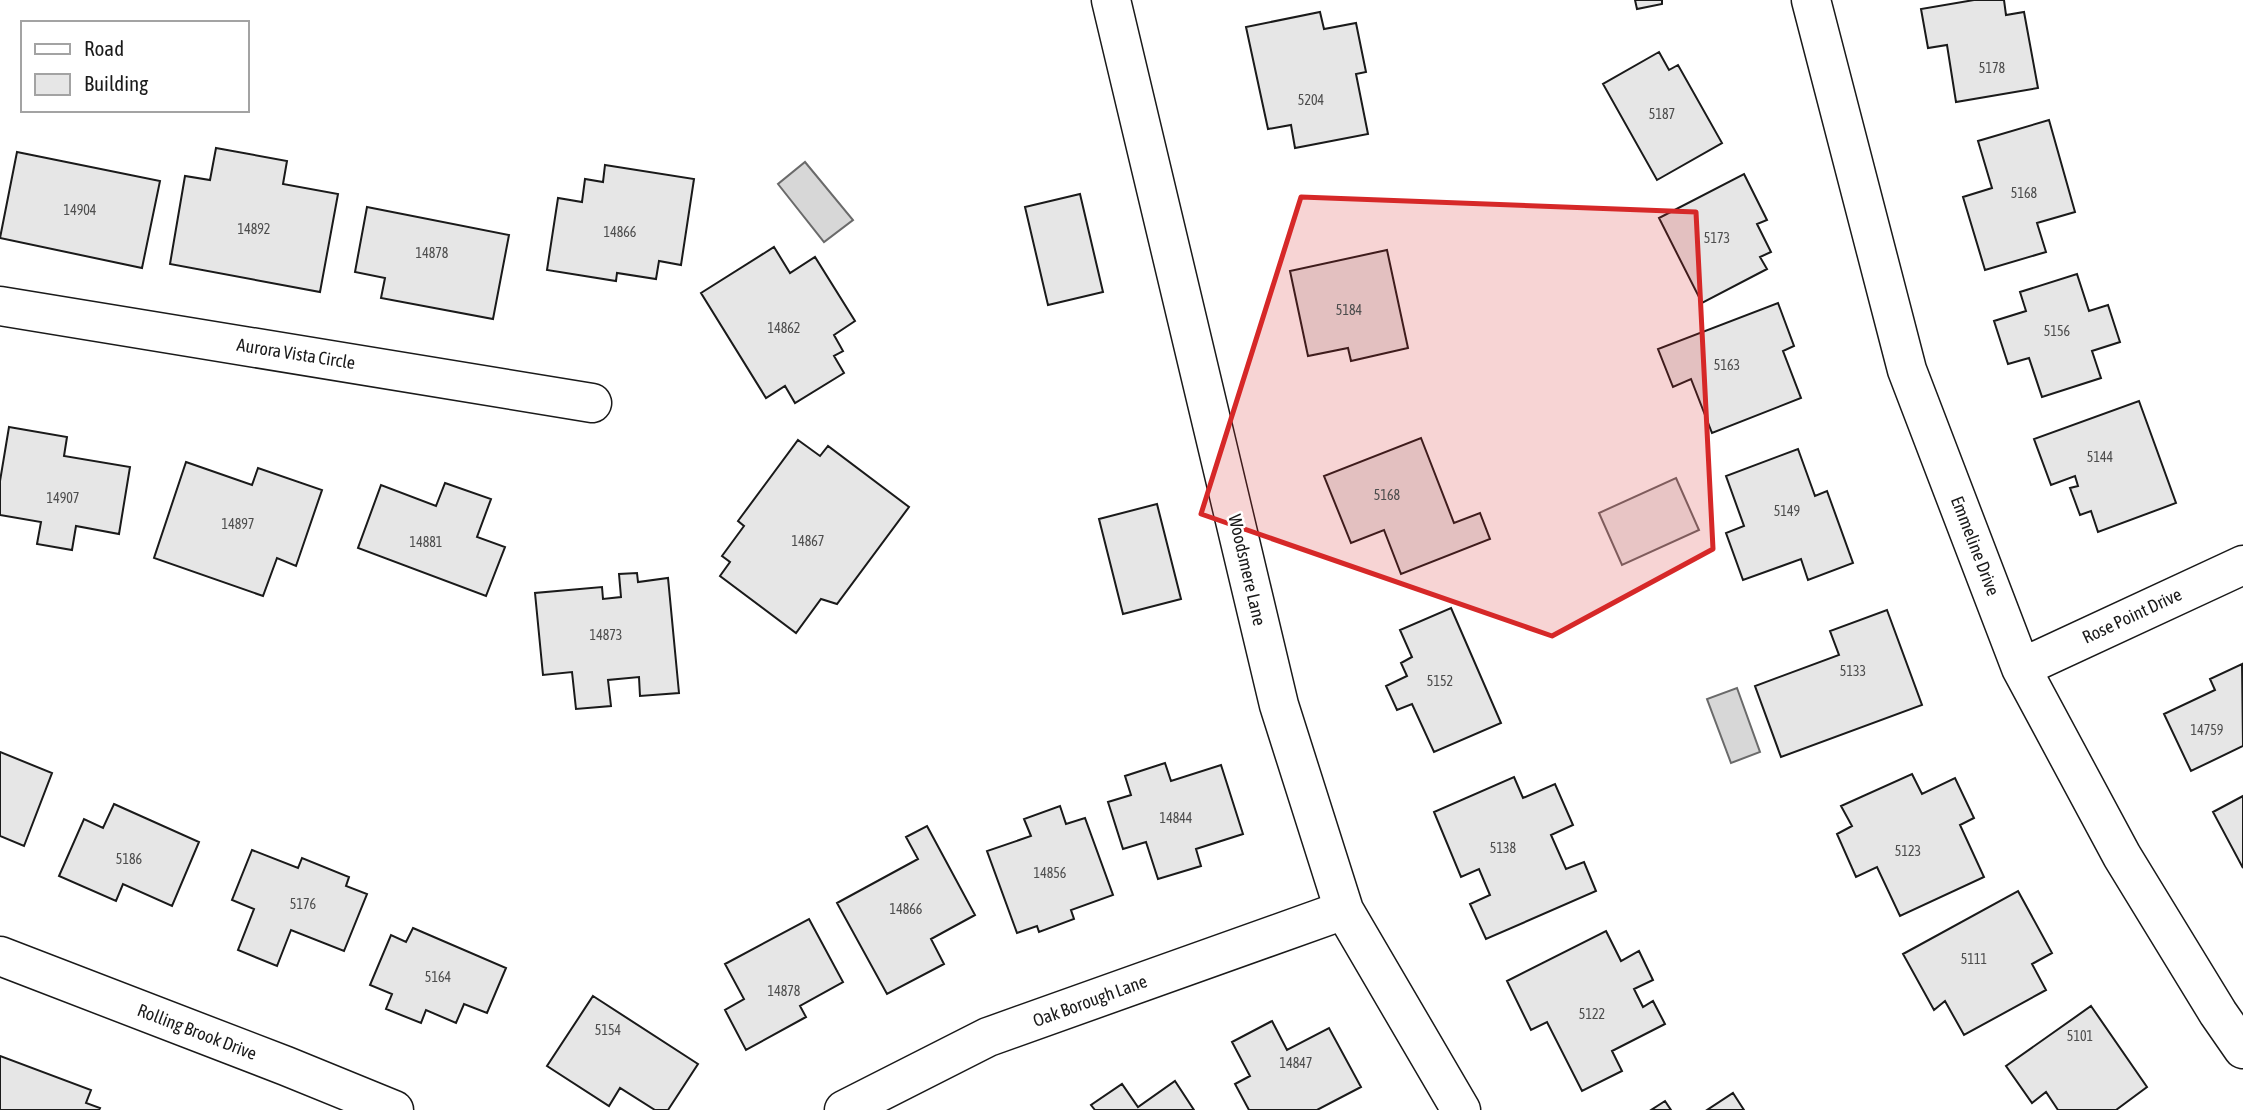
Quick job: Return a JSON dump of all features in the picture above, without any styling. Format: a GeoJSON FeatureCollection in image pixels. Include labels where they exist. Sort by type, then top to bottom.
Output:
{"type":"FeatureCollection","features":[{"type":"Feature","properties":{"kind":"street","name":"Woodsmere Lane"},"geometry":{"type":"LineString","coordinates":[[1111,0],[1279,705],[1344,910],[1461,1110]]}},
{"type":"Feature","properties":{"kind":"street","name":"Emmeline Drive"},"geometry":{"type":"LineString","coordinates":[[1811,0],[1907,370],[2021,668],[2122,856],[2243,1049]]}},
{"type":"Feature","properties":{"kind":"street","name":"Aurora Vista Circle"},"geometry":{"type":"LineString","coordinates":[[0,306],[592,403]]}},
{"type":"Feature","properties":{"kind":"street","name":"Rose Point Drive"},"geometry":{"type":"LineString","coordinates":[[2021,668],[2243,565]]}},
{"type":"Feature","properties":{"kind":"street","name":"Oak Borough Lane"},"geometry":{"type":"LineString","coordinates":[[844,1110],[988,1037],[1344,910]]}},
{"type":"Feature","properties":{"kind":"street","name":"Rolling Brook Drive"},"geometry":{"type":"LineString","coordinates":[[0,956],[273,1060],[394,1110]]}},
{"type":"Feature","properties":{"kind":"highlighted area"},"geometry":{"type":"Polygon","coordinates":[[[1301,197],[1696,212],[1713,549],[1552,636],[1201,514],[1301,197]]]}},
{"type":"Feature","properties":{"kind":"shaded area"},"geometry":{"type":"Polygon","coordinates":[[[805,162],[853,220],[824,242],[778,184],[805,162]]]}},
{"type":"Feature","properties":{"kind":"shaded area"},"geometry":{"type":"Polygon","coordinates":[[[1676,478],[1699,530],[1622,565],[1599,513],[1676,478]]]}},
{"type":"Feature","properties":{"kind":"shaded area"},"geometry":{"type":"Polygon","coordinates":[[[1737,688],[1760,752],[1731,763],[1707,699],[1737,688]]]}},
{"type":"Feature","properties":{"kind":"building"},"geometry":{"type":"Polygon","coordinates":[[[1635,0],[1662,0],[1662,4],[1637,9],[1635,0]]]}},
{"type":"Feature","properties":{"kind":"building"},"geometry":{"type":"Polygon","coordinates":[[[1974,0],[2004,0],[2006,15],[2024,12],[2038,88],[1956,102],[1947,45],[1928,48],[1921,9],[1974,0]]]}},
{"type":"Feature","properties":{"kind":"building"},"geometry":{"type":"Polygon","coordinates":[[[1320,12],[1324,29],[1356,23],[1366,72],[1356,74],[1368,134],[1295,148],[1291,125],[1268,129],[1246,27],[1320,12]]]}},
{"type":"Feature","properties":{"kind":"building"},"geometry":{"type":"Polygon","coordinates":[[[1659,52],[1669,70],[1678,65],[1722,143],[1657,180],[1603,84],[1659,52]]]}},
{"type":"Feature","properties":{"kind":"building"},"geometry":{"type":"Polygon","coordinates":[[[2049,120],[2075,212],[2037,223],[2046,252],[1985,270],[1963,197],[1992,188],[1978,141],[2049,120]]]}},
{"type":"Feature","properties":{"kind":"building"},"geometry":{"type":"Polygon","coordinates":[[[216,148],[287,161],[283,184],[338,194],[320,292],[170,264],[185,176],[210,180],[216,148]]]}},
{"type":"Feature","properties":{"kind":"building"},"geometry":{"type":"Polygon","coordinates":[[[17,152],[160,181],[142,268],[0,238],[17,152]]]}},
{"type":"Feature","properties":{"kind":"building"},"geometry":{"type":"Polygon","coordinates":[[[605,165],[694,179],[681,265],[659,261],[656,279],[617,273],[616,281],[547,270],[558,198],[582,202],[585,179],[603,182],[605,165]]]}},
{"type":"Feature","properties":{"kind":"building"},"geometry":{"type":"Polygon","coordinates":[[[1744,174],[1767,220],[1757,224],[1771,252],[1760,257],[1767,269],[1702,303],[1659,218],[1744,174]]]}},
{"type":"Feature","properties":{"kind":"building"},"geometry":{"type":"Polygon","coordinates":[[[1080,194],[1103,292],[1048,305],[1025,207],[1080,194]]]}},
{"type":"Feature","properties":{"kind":"building"},"geometry":{"type":"Polygon","coordinates":[[[367,207],[509,235],[493,319],[381,298],[385,278],[355,272],[367,207]]]}},
{"type":"Feature","properties":{"kind":"building"},"geometry":{"type":"Polygon","coordinates":[[[774,247],[790,273],[815,257],[855,321],[834,335],[843,351],[834,356],[844,373],[795,403],[785,386],[766,398],[701,293],[774,247]]]}},
{"type":"Feature","properties":{"kind":"building"},"geometry":{"type":"Polygon","coordinates":[[[1387,250],[1408,348],[1351,361],[1348,348],[1308,356],[1290,271],[1387,250]]]}},
{"type":"Feature","properties":{"kind":"building"},"geometry":{"type":"Polygon","coordinates":[[[2077,274],[2089,311],[2108,305],[2120,342],[2092,351],[2101,378],[2042,397],[2029,358],[2008,364],[1994,321],[2026,311],[2020,292],[2077,274]]]}},
{"type":"Feature","properties":{"kind":"building"},"geometry":{"type":"Polygon","coordinates":[[[1778,303],[1794,346],[1783,351],[1801,398],[1712,433],[1691,379],[1673,387],[1658,349],[1778,303]]]}},
{"type":"Feature","properties":{"kind":"building"},"geometry":{"type":"Polygon","coordinates":[[[2139,401],[2176,503],[2098,532],[2091,511],[2080,515],[2070,488],[2078,486],[2075,476],[2051,485],[2034,439],[2139,401]]]}},
{"type":"Feature","properties":{"kind":"building"},"geometry":{"type":"Polygon","coordinates":[[[9,427],[67,437],[64,456],[130,467],[119,534],[76,526],[72,550],[37,544],[41,522],[0,515],[0,481],[9,427]]]}},
{"type":"Feature","properties":{"kind":"building"},"geometry":{"type":"Polygon","coordinates":[[[1421,438],[1454,523],[1480,513],[1490,539],[1401,574],[1384,530],[1351,543],[1324,476],[1421,438]]]}},
{"type":"Feature","properties":{"kind":"building"},"geometry":{"type":"Polygon","coordinates":[[[798,440],[820,456],[828,446],[909,507],[837,604],[821,599],[796,633],[720,576],[730,562],[722,556],[744,526],[738,521],[798,440]]]}},
{"type":"Feature","properties":{"kind":"building"},"geometry":{"type":"Polygon","coordinates":[[[1798,449],[1815,496],[1827,491],[1853,563],[1808,580],[1801,559],[1743,580],[1726,533],[1744,526],[1726,476],[1798,449]]]}},
{"type":"Feature","properties":{"kind":"building"},"geometry":{"type":"Polygon","coordinates":[[[186,462],[252,485],[258,468],[322,490],[296,566],[277,558],[263,596],[154,558],[186,462]]]}},
{"type":"Feature","properties":{"kind":"building"},"geometry":{"type":"Polygon","coordinates":[[[445,483],[491,499],[477,537],[505,547],[486,596],[358,548],[381,485],[436,506],[445,483]]]}},
{"type":"Feature","properties":{"kind":"building"},"geometry":{"type":"Polygon","coordinates":[[[1157,504],[1181,599],[1123,614],[1099,519],[1157,504]]]}},
{"type":"Feature","properties":{"kind":"building"},"geometry":{"type":"Polygon","coordinates":[[[637,573],[638,582],[668,578],[679,693],[640,696],[639,677],[608,680],[611,706],[576,709],[572,672],[543,675],[535,593],[602,587],[603,599],[621,597],[619,574],[637,573]]]}},
{"type":"Feature","properties":{"kind":"building"},"geometry":{"type":"Polygon","coordinates":[[[1451,608],[1501,723],[1434,752],[1412,704],[1397,710],[1386,686],[1407,676],[1401,663],[1412,657],[1400,630],[1451,608]]]}},
{"type":"Feature","properties":{"kind":"building"},"geometry":{"type":"Polygon","coordinates":[[[1887,610],[1922,705],[1781,757],[1755,686],[1839,655],[1830,631],[1887,610]]]}},
{"type":"Feature","properties":{"kind":"building"},"geometry":{"type":"Polygon","coordinates":[[[2242,664],[2243,746],[2191,771],[2164,714],[2215,690],[2210,679],[2242,664]]]}},
{"type":"Feature","properties":{"kind":"building"},"geometry":{"type":"Polygon","coordinates":[[[0,752],[52,773],[24,846],[0,836],[0,752]]]}},
{"type":"Feature","properties":{"kind":"building"},"geometry":{"type":"Polygon","coordinates":[[[1165,763],[1171,781],[1221,765],[1243,834],[1196,849],[1201,866],[1158,879],[1146,842],[1123,849],[1108,802],[1131,795],[1125,776],[1165,763]]]}},
{"type":"Feature","properties":{"kind":"building"},"geometry":{"type":"Polygon","coordinates":[[[1912,774],[1922,794],[1955,778],[1974,818],[1960,825],[1984,877],[1900,916],[1877,867],[1856,877],[1837,834],[1852,826],[1841,806],[1912,774]]]}},
{"type":"Feature","properties":{"kind":"building"},"geometry":{"type":"Polygon","coordinates":[[[1514,777],[1523,798],[1555,784],[1573,825],[1551,835],[1566,869],[1584,862],[1596,891],[1486,939],[1470,904],[1490,895],[1479,869],[1461,877],[1434,812],[1514,777]]]}},
{"type":"Feature","properties":{"kind":"building"},"geometry":{"type":"Polygon","coordinates":[[[2243,796],[2243,868],[2213,812],[2243,796]]]}},
{"type":"Feature","properties":{"kind":"building"},"geometry":{"type":"Polygon","coordinates":[[[114,804],[199,842],[172,906],[123,884],[116,901],[59,876],[84,819],[103,828],[114,804]]]}},
{"type":"Feature","properties":{"kind":"building"},"geometry":{"type":"Polygon","coordinates":[[[1060,806],[1066,824],[1085,818],[1113,895],[1071,910],[1074,919],[1039,932],[1037,926],[1017,933],[987,851],[1031,836],[1024,819],[1060,806]]]}},
{"type":"Feature","properties":{"kind":"building"},"geometry":{"type":"Polygon","coordinates":[[[927,826],[975,915],[931,939],[944,964],[887,994],[837,903],[918,859],[906,837],[927,826]]]}},
{"type":"Feature","properties":{"kind":"building"},"geometry":{"type":"Polygon","coordinates":[[[252,850],[298,868],[302,858],[349,877],[346,886],[367,894],[344,951],[291,930],[277,966],[238,950],[254,909],[232,900],[252,850]]]}},
{"type":"Feature","properties":{"kind":"building"},"geometry":{"type":"Polygon","coordinates":[[[2018,891],[2052,953],[2032,964],[2046,990],[1964,1035],[1945,1001],[1934,1010],[1903,954],[2018,891]]]}},
{"type":"Feature","properties":{"kind":"building"},"geometry":{"type":"Polygon","coordinates":[[[809,919],[843,982],[800,1006],[806,1017],[746,1050],[725,1010],[744,999],[725,964],[809,919]]]}},
{"type":"Feature","properties":{"kind":"building"},"geometry":{"type":"Polygon","coordinates":[[[413,928],[506,968],[487,1013],[464,1004],[456,1023],[426,1010],[421,1023],[386,1009],[392,994],[370,985],[391,935],[406,942],[413,928]]]}},
{"type":"Feature","properties":{"kind":"building"},"geometry":{"type":"Polygon","coordinates":[[[1606,931],[1621,961],[1639,951],[1653,980],[1634,989],[1643,1007],[1653,1001],[1665,1024],[1612,1051],[1622,1071],[1582,1091],[1547,1022],[1531,1030],[1507,981],[1606,931]]]}},
{"type":"Feature","properties":{"kind":"building"},"geometry":{"type":"Polygon","coordinates":[[[593,996],[698,1064],[668,1110],[655,1110],[620,1088],[609,1106],[547,1066],[593,996]]]}},
{"type":"Feature","properties":{"kind":"building"},"geometry":{"type":"Polygon","coordinates":[[[2091,1006],[2147,1087],[2116,1110],[2058,1110],[2046,1092],[2032,1103],[2006,1066],[2091,1006]]]}},
{"type":"Feature","properties":{"kind":"building"},"geometry":{"type":"Polygon","coordinates":[[[1272,1021],[1287,1050],[1329,1028],[1361,1087],[1317,1110],[1249,1110],[1235,1084],[1250,1076],[1232,1042],[1272,1021]]]}},
{"type":"Feature","properties":{"kind":"building"},"geometry":{"type":"Polygon","coordinates":[[[0,1056],[91,1090],[86,1103],[100,1108],[99,1110],[0,1110],[0,1056]]]}},
{"type":"Feature","properties":{"kind":"building"},"geometry":{"type":"Polygon","coordinates":[[[1175,1081],[1194,1110],[1095,1110],[1091,1105],[1122,1084],[1138,1107],[1175,1081]]]}},
{"type":"Feature","properties":{"kind":"building"},"geometry":{"type":"Polygon","coordinates":[[[1733,1093],[1744,1110],[1707,1110],[1733,1093]]]}},
{"type":"Feature","properties":{"kind":"building"},"geometry":{"type":"Polygon","coordinates":[[[1665,1101],[1671,1110],[1651,1110],[1665,1101]]]}}]}
